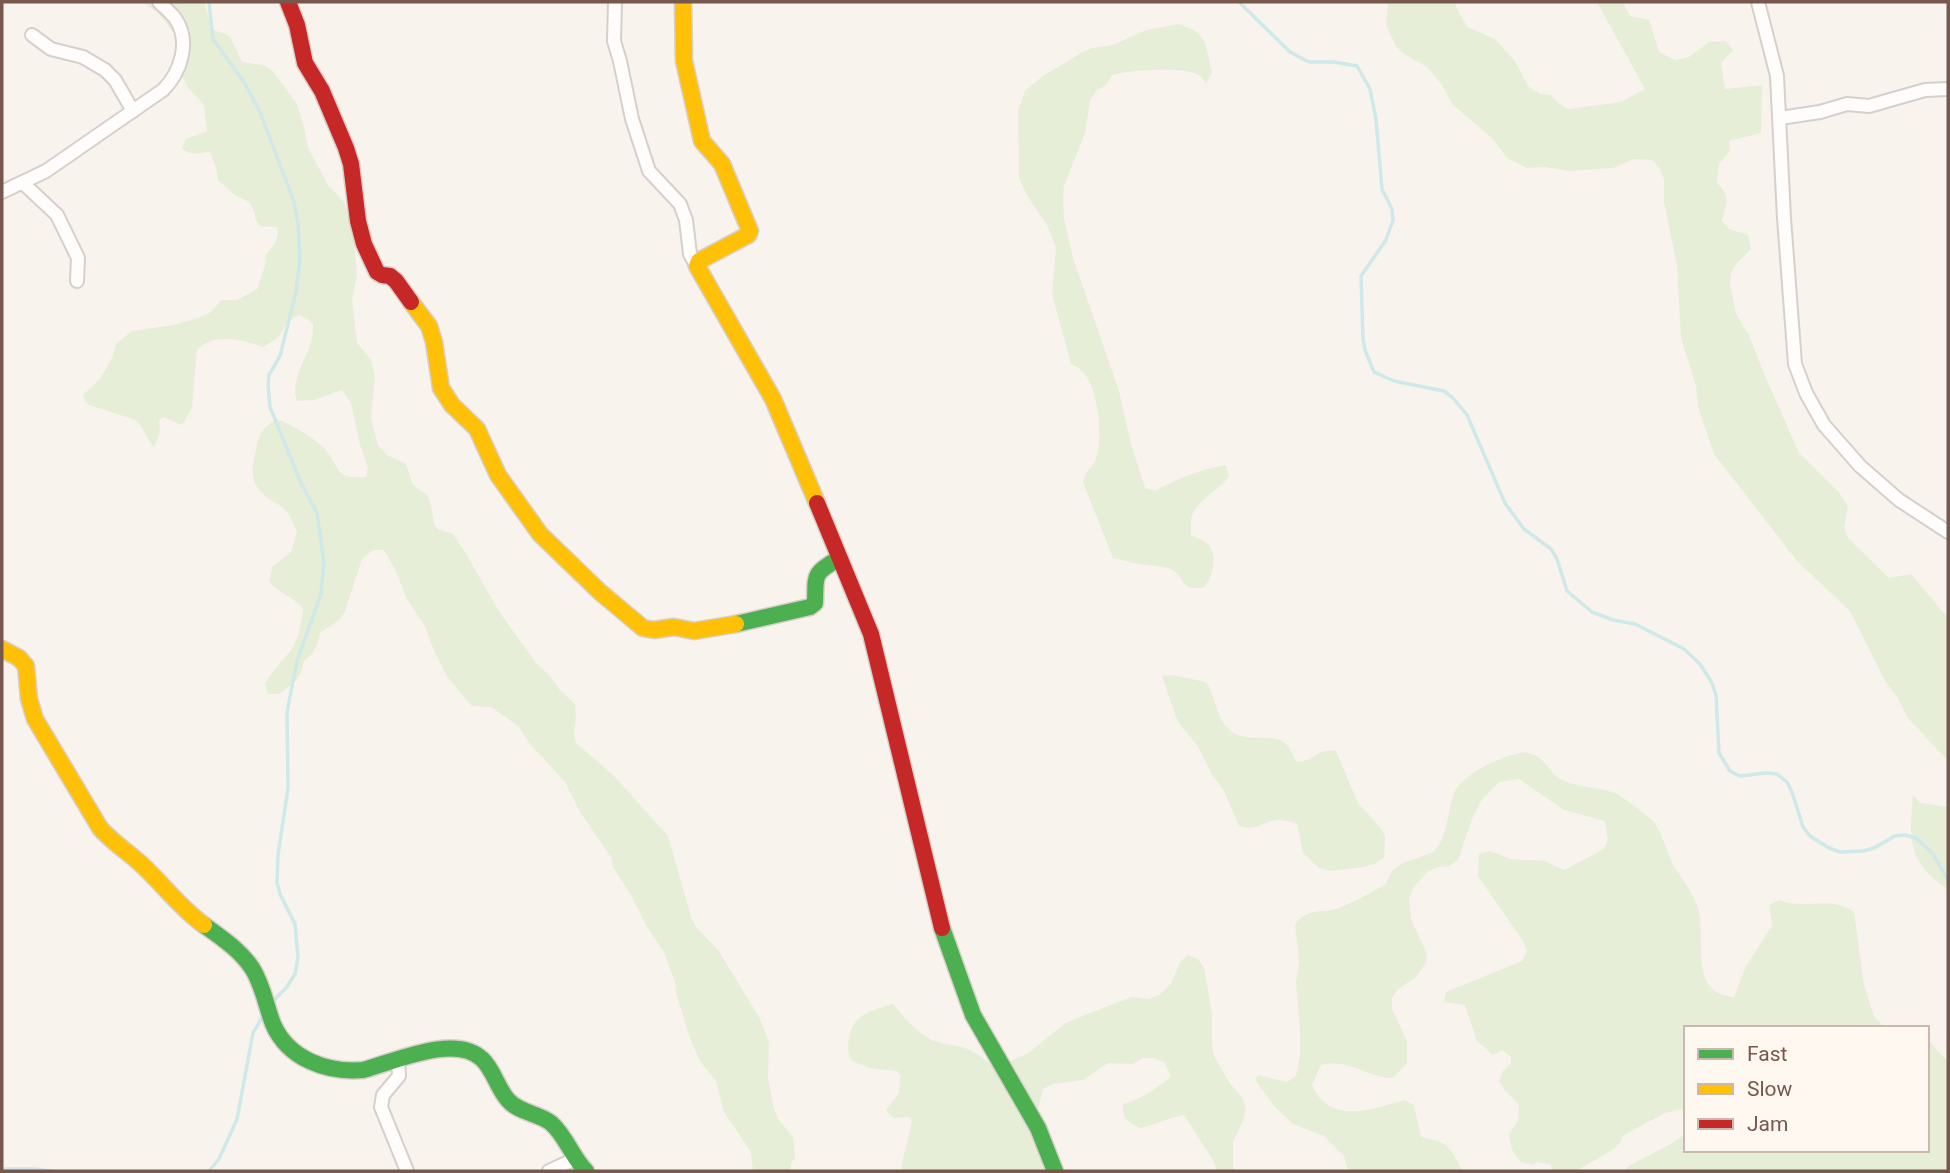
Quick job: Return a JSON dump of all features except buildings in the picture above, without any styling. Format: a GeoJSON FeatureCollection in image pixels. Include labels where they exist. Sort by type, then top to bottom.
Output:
{"type":"FeatureCollection","features":[{"type":"Feature","properties":{"kind":"street"},"geometry":{"type":"LineString","coordinates":[[2,192],[46,171],[163,90],[179,70],[183,46],[176,19],[159,2]]}},
{"type":"Feature","properties":{"kind":"street"},"geometry":{"type":"LineString","coordinates":[[288,2],[297,25],[305,63],[323,91],[351,164],[363,244],[377,272],[396,281],[429,326],[441,388],[452,405],[478,429],[498,475],[540,534],[600,592],[649,631],[673,626],[688,632],[810,607],[815,603],[814,582],[817,572],[838,559]]}},
{"type":"Feature","properties":{"kind":"street"},"geometry":{"type":"LineString","coordinates":[[615,2],[614,41],[632,119],[649,171],[680,204],[687,219],[690,254],[693,261],[698,263]]}},
{"type":"Feature","properties":{"kind":"street"},"geometry":{"type":"LineString","coordinates":[[683,2],[684,61],[702,141],[722,164],[750,231],[748,235],[698,263]]}},
{"type":"Feature","properties":{"kind":"street"},"geometry":{"type":"LineString","coordinates":[[1758,2],[1775,63],[1795,364],[1806,393],[1824,425],[1860,466],[1899,500],[1948,533]]}},
{"type":"Feature","properties":{"kind":"street"},"geometry":{"type":"LineString","coordinates":[[32,35],[51,49],[83,57],[105,70],[116,80],[133,111]]}},
{"type":"Feature","properties":{"kind":"street"},"geometry":{"type":"LineString","coordinates":[[1780,118],[1820,112],[1847,104],[1869,106],[1925,90],[1948,89]]}},
{"type":"Feature","properties":{"kind":"street"},"geometry":{"type":"LineString","coordinates":[[23,183],[57,215],[78,257],[77,281]]}},
{"type":"Feature","properties":{"kind":"street"},"geometry":{"type":"LineString","coordinates":[[698,263],[698,269],[773,399],[874,644],[944,936],[973,1015],[1038,1128],[1055,1171]]}},
{"type":"Feature","properties":{"kind":"street"},"geometry":{"type":"LineString","coordinates":[[2,649],[19,658],[26,666],[34,719],[100,828],[142,865],[190,914],[247,960],[273,1024],[283,1042],[293,1052],[321,1065],[348,1071],[446,1049],[467,1049],[474,1052],[493,1071],[507,1099],[516,1106],[542,1116],[553,1125],[581,1165],[549,1171]]}},
{"type":"Feature","properties":{"kind":"street"},"geometry":{"type":"LineString","coordinates":[[398,1060],[398,1076],[383,1094],[381,1107],[407,1171]]}},
{"type":"Feature","properties":{"kind":"green space"},"geometry":{"type":"Polygon","coordinates":[[[142,2],[204,2],[212,28],[230,37],[242,62],[263,65],[272,70],[297,104],[308,148],[328,185],[344,202],[353,234],[357,275],[352,300],[357,343],[371,360],[375,377],[371,419],[378,445],[387,455],[406,464],[413,485],[427,495],[437,529],[453,534],[500,613],[537,664],[575,704],[576,743],[614,776],[668,836],[691,917],[696,927],[718,950],[759,1017],[769,1042],[768,1078],[774,1109],[778,1119],[793,1137],[795,1158],[791,1163],[791,1171],[753,1171],[751,1152],[724,1112],[716,1081],[700,1061],[690,1038],[664,952],[613,867],[611,857],[580,812],[565,782],[531,745],[518,726],[491,707],[472,706],[448,678],[425,626],[407,599],[384,550],[373,550],[362,559],[345,611],[339,620],[320,633],[312,654],[304,661],[296,681],[279,694],[268,694],[265,684],[293,647],[303,608],[269,581],[273,566],[291,552],[297,532],[285,510],[262,493],[253,477],[260,435],[277,419],[320,444],[343,474],[366,477],[368,467],[351,403],[342,390],[314,400],[297,401],[295,386],[312,339],[313,324],[298,315],[287,323],[278,338],[263,347],[229,339],[204,344],[197,350],[192,408],[182,425],[163,417],[159,420],[160,432],[154,447],[136,420],[89,405],[85,401],[83,395],[100,379],[117,343],[132,331],[174,325],[201,317],[211,312],[221,300],[237,300],[257,289],[266,254],[278,235],[277,227],[260,226],[249,202],[235,195],[218,180],[210,152],[191,153],[182,148],[186,139],[207,131],[204,105],[187,86],[176,64],[177,45],[174,33],[158,13],[142,2]]]}},
{"type":"Feature","properties":{"kind":"green space"},"geometry":{"type":"Polygon","coordinates":[[[1388,2],[1455,2],[1467,27],[1495,39],[1514,60],[1529,87],[1540,94],[1551,95],[1568,109],[1621,102],[1645,89],[1597,2],[1623,2],[1630,16],[1649,20],[1659,52],[1675,60],[1689,57],[1709,42],[1726,41],[1733,50],[1721,63],[1725,89],[1762,85],[1761,133],[1729,141],[1730,151],[1719,164],[1717,183],[1725,193],[1727,201],[1722,221],[1729,229],[1748,235],[1751,249],[1731,273],[1730,283],[1736,314],[1749,335],[1799,453],[1838,491],[1848,506],[1844,528],[1848,538],[1889,578],[1911,574],[1948,618],[1948,761],[1908,718],[1885,681],[1850,611],[1797,561],[1714,454],[1698,407],[1696,386],[1681,338],[1677,266],[1664,202],[1664,179],[1660,169],[1653,160],[1634,159],[1613,168],[1569,171],[1545,167],[1527,168],[1507,158],[1492,138],[1453,105],[1442,85],[1427,67],[1404,54],[1396,46],[1386,25],[1388,2]]]}},
{"type":"Feature","properties":{"kind":"green space"},"geometry":{"type":"Polygon","coordinates":[[[1178,24],[1195,31],[1204,41],[1212,72],[1206,84],[1199,75],[1182,70],[1143,70],[1112,75],[1090,101],[1085,133],[1064,186],[1063,197],[1064,219],[1073,258],[1119,391],[1131,444],[1145,488],[1155,491],[1189,475],[1226,465],[1229,476],[1196,507],[1192,515],[1191,536],[1207,543],[1214,563],[1205,587],[1196,588],[1186,585],[1178,574],[1168,568],[1113,558],[1083,482],[1095,461],[1098,449],[1099,425],[1095,398],[1086,376],[1071,364],[1052,294],[1056,247],[1047,225],[1019,178],[1018,111],[1025,91],[1043,76],[1092,48],[1113,45],[1146,30],[1178,24]]]}},
{"type":"Feature","properties":{"kind":"green space"},"geometry":{"type":"Polygon","coordinates":[[[1172,675],[1206,682],[1222,721],[1237,735],[1279,740],[1287,745],[1297,762],[1324,751],[1336,751],[1358,803],[1385,836],[1384,858],[1363,867],[1330,871],[1319,868],[1303,853],[1297,824],[1279,820],[1251,828],[1239,826],[1224,791],[1197,745],[1176,717],[1162,676],[1172,675]]]}},
{"type":"Feature","properties":{"kind":"green space"},"geometry":{"type":"Polygon","coordinates":[[[1525,752],[1533,754],[1562,780],[1615,793],[1654,822],[1674,866],[1696,903],[1700,915],[1704,973],[1709,985],[1719,993],[1734,997],[1746,966],[1772,926],[1769,905],[1779,900],[1798,904],[1826,903],[1854,912],[1864,985],[1874,1017],[1883,1026],[1684,1026],[1684,1108],[1665,1113],[1622,1136],[1614,1149],[1576,1171],[1553,1171],[1550,1164],[1537,1162],[1533,1165],[1521,1162],[1512,1150],[1509,1135],[1518,1120],[1519,1105],[1499,1081],[1503,1071],[1511,1063],[1511,1057],[1502,1050],[1493,1055],[1477,1041],[1465,1005],[1444,1002],[1446,992],[1522,961],[1527,951],[1523,941],[1478,876],[1479,854],[1490,851],[1511,859],[1545,861],[1564,870],[1604,849],[1608,840],[1605,821],[1564,810],[1519,779],[1499,782],[1482,799],[1458,860],[1449,866],[1427,872],[1414,887],[1409,898],[1411,920],[1426,951],[1427,961],[1416,977],[1398,989],[1392,998],[1392,1009],[1407,1041],[1407,1063],[1393,1078],[1339,1064],[1321,1065],[1312,1085],[1320,1098],[1329,1106],[1340,1110],[1379,1108],[1404,1100],[1414,1105],[1421,1137],[1438,1141],[1448,1147],[1463,1171],[1348,1171],[1344,1156],[1324,1136],[1293,1124],[1275,1107],[1255,1080],[1258,1075],[1287,1082],[1296,1076],[1300,1056],[1300,1030],[1296,983],[1299,961],[1295,924],[1312,912],[1347,905],[1386,884],[1392,872],[1400,865],[1433,852],[1442,840],[1457,788],[1473,773],[1506,757],[1525,752]]]}},
{"type":"Feature","properties":{"kind":"green space"},"geometry":{"type":"Polygon","coordinates":[[[1913,795],[1920,803],[1948,807],[1948,889],[1925,869],[1918,859],[1912,837],[1913,795]]]}},
{"type":"Feature","properties":{"kind":"green space"},"geometry":{"type":"Polygon","coordinates":[[[1188,955],[1198,959],[1204,968],[1212,1013],[1214,1056],[1229,1082],[1243,1099],[1246,1109],[1233,1142],[1233,1171],[1217,1171],[1213,1160],[1184,1115],[1140,1128],[1126,1119],[1123,1104],[1148,1093],[1171,1076],[1165,1063],[1154,1058],[1143,1058],[1133,1064],[1108,1063],[1083,1080],[1053,1084],[1043,1089],[1038,1110],[1037,1135],[1047,1171],[901,1171],[912,1121],[909,1117],[893,1118],[886,1110],[899,1093],[900,1075],[897,1071],[869,1068],[852,1061],[848,1041],[859,1018],[893,1004],[923,1034],[935,1041],[971,1051],[995,1068],[1029,1053],[1064,1024],[1132,997],[1149,999],[1159,995],[1171,984],[1180,962],[1188,955]]]}},
{"type":"Feature","properties":{"kind":"green space"},"geometry":{"type":"Polygon","coordinates":[[[1929,1041],[1948,1062],[1948,1171],[1624,1171],[1630,1165],[1684,1135],[1684,1152],[1929,1152],[1929,1041]]]}},
{"type":"Feature","properties":{"kind":"waterway"},"geometry":{"type":"LineString","coordinates":[[209,2],[213,39],[244,82],[260,112],[294,202],[300,260],[296,292],[280,356],[269,375],[268,385],[270,407],[301,483],[317,513],[324,562],[321,594],[297,661],[287,712],[288,788],[278,855],[277,883],[295,924],[298,957],[295,974],[272,1002]]}},
{"type":"Feature","properties":{"kind":"waterway"},"geometry":{"type":"LineString","coordinates":[[1239,2],[1290,52],[1309,62],[1357,66],[1370,89],[1376,119],[1382,189],[1392,209],[1393,220],[1386,240],[1361,276],[1363,339],[1374,372],[1394,381],[1444,391],[1453,398],[1467,415],[1505,503],[1524,529],[1551,549],[1567,591],[1592,612],[1635,624],[1684,649],[1700,664],[1716,695],[1719,753],[1730,771],[1740,776],[1777,774],[1787,782],[1792,792],[1803,827],[1810,836],[1829,848],[1840,852],[1863,851],[1895,836],[1905,835],[1916,838],[1933,854],[1948,880]]}},
{"type":"Feature","properties":{"kind":"waterway"},"geometry":{"type":"LineString","coordinates":[[209,1171],[219,1159],[237,1119],[253,1033],[264,1014]]}},
{"type":"Feature","properties":{"kind":"waterway"},"geometry":{"type":"LineString","coordinates":[[2,1169],[50,1171]]}},
{"type":"Feature","properties":{"kind":"traffic: fast"},"geometry":{"type":"LineString","coordinates":[[736,624],[810,607],[815,603],[817,576],[838,559]]}},
{"type":"Feature","properties":{"kind":"traffic: fast"},"geometry":{"type":"LineString","coordinates":[[204,925],[236,950],[252,968],[262,988],[273,1024],[288,1046],[299,1055],[323,1066],[363,1070],[441,1049],[470,1052],[486,1063],[512,1104],[546,1120],[556,1128],[586,1171]]}},
{"type":"Feature","properties":{"kind":"traffic: fast"},"geometry":{"type":"LineString","coordinates":[[942,928],[973,1015],[1038,1128],[1055,1171]]}},
{"type":"Feature","properties":{"kind":"traffic: slow"},"geometry":{"type":"LineString","coordinates":[[683,2],[684,61],[702,141],[722,164],[750,231],[748,235],[699,261],[697,266],[773,399],[817,503]]}},
{"type":"Feature","properties":{"kind":"traffic: slow"},"geometry":{"type":"LineString","coordinates":[[411,302],[429,326],[441,388],[452,405],[477,429],[498,475],[540,534],[600,592],[643,628],[654,630],[674,627],[694,631],[736,624]]}},
{"type":"Feature","properties":{"kind":"traffic: slow"},"geometry":{"type":"LineString","coordinates":[[2,649],[19,658],[26,666],[29,699],[35,719],[100,828],[204,925]]}},
{"type":"Feature","properties":{"kind":"traffic: jam"},"geometry":{"type":"LineString","coordinates":[[288,2],[297,25],[305,63],[322,91],[346,148],[364,244],[377,272],[396,281],[411,302]]}},
{"type":"Feature","properties":{"kind":"traffic: jam"},"geometry":{"type":"LineString","coordinates":[[817,503],[871,634],[942,928]]}}]}
